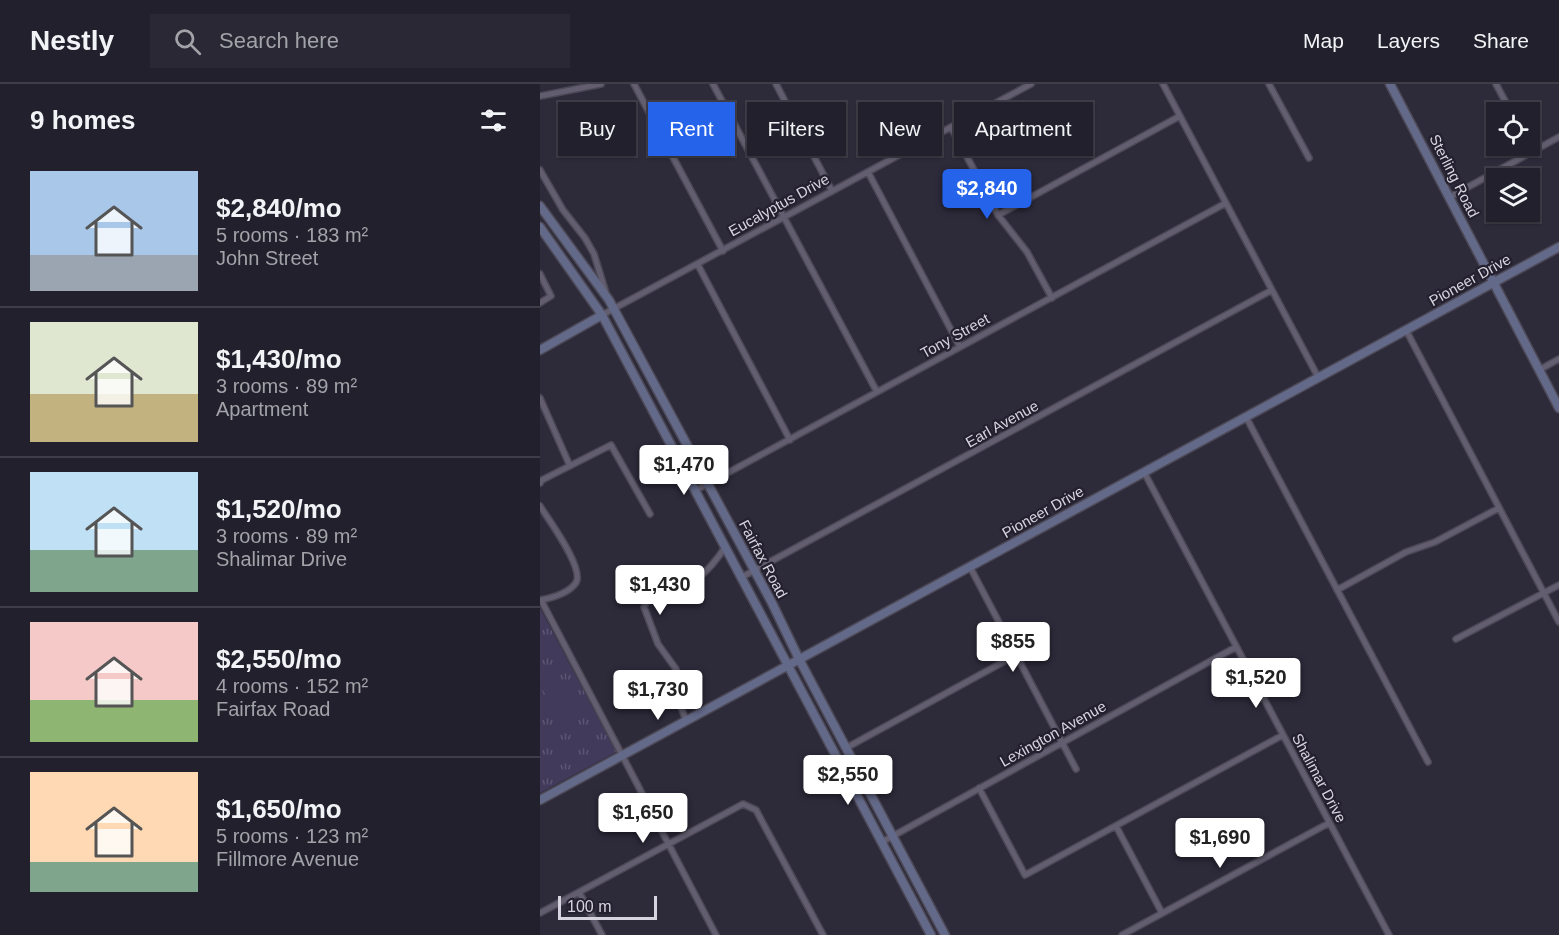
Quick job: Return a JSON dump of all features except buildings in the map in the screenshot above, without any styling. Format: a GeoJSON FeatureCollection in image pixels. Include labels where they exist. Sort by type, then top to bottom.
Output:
{"type":"FeatureCollection","features":[{"type":"Feature","properties":{"kind":"main road","name":"Sterling Road"},"geometry":{"type":"LineString","coordinates":[[1390,84],[1559,408]]}},
{"type":"Feature","properties":{"kind":"main road","name":"Fairfax Road"},"geometry":{"type":"LineString","coordinates":[[540,206],[609,300],[755,571],[945,935]]}},
{"type":"Feature","properties":{"kind":"main road","name":"Fairfax Road"},"geometry":{"type":"LineString","coordinates":[[540,226],[602,315],[931,935]]}},
{"type":"Feature","properties":{"kind":"main road","name":"Pioneer Drive"},"geometry":{"type":"LineString","coordinates":[[540,800],[1559,247]]}},
{"type":"Feature","properties":{"kind":"main road","name":"Eucalyptus Drive"},"geometry":{"type":"LineString","coordinates":[[540,350],[602,315]]}},
{"type":"Feature","properties":{"kind":"street"},"geometry":{"type":"LineString","coordinates":[[540,96],[601,84]]}},
{"type":"Feature","properties":{"kind":"street"},"geometry":{"type":"LineString","coordinates":[[634,84],[723,251]]}},
{"type":"Feature","properties":{"kind":"street"},"geometry":{"type":"LineString","coordinates":[[712,84],[877,392]]}},
{"type":"Feature","properties":{"kind":"street"},"geometry":{"type":"LineString","coordinates":[[776,84],[832,191]]}},
{"type":"Feature","properties":{"kind":"street","name":"Eucalyptus Drive"},"geometry":{"type":"LineString","coordinates":[[602,315],[1031,84]]}},
{"type":"Feature","properties":{"kind":"street"},"geometry":{"type":"LineString","coordinates":[[1163,84],[1318,377]]}},
{"type":"Feature","properties":{"kind":"street"},"geometry":{"type":"LineString","coordinates":[[1269,84],[1309,158]]}},
{"type":"Feature","properties":{"kind":"street"},"geometry":{"type":"LineString","coordinates":[[1496,84],[1506,102]]}},
{"type":"Feature","properties":{"kind":"street"},"geometry":{"type":"LineString","coordinates":[[998,215],[1180,116]]}},
{"type":"Feature","properties":{"kind":"street"},"geometry":{"type":"LineString","coordinates":[[951,127],[998,215],[1027,252],[1052,298]]}},
{"type":"Feature","properties":{"kind":"street"},"geometry":{"type":"LineString","coordinates":[[1540,148],[1559,137]]}},
{"type":"Feature","properties":{"kind":"street"},"geometry":{"type":"LineString","coordinates":[[1450,197],[1526,156]]}},
{"type":"Feature","properties":{"kind":"street"},"geometry":{"type":"LineString","coordinates":[[540,170],[563,210],[585,238],[594,255],[609,300]]}},
{"type":"Feature","properties":{"kind":"street"},"geometry":{"type":"LineString","coordinates":[[868,172],[960,347]]}},
{"type":"Feature","properties":{"kind":"street","name":"Tony Street"},"geometry":{"type":"LineString","coordinates":[[696,490],[1226,203]]}},
{"type":"Feature","properties":{"kind":"street"},"geometry":{"type":"LineString","coordinates":[[698,265],[790,440]]}},
{"type":"Feature","properties":{"kind":"street"},"geometry":{"type":"LineString","coordinates":[[540,274],[551,296],[540,303]]}},
{"type":"Feature","properties":{"kind":"street","name":"Earl Avenue"},"geometry":{"type":"LineString","coordinates":[[742,577],[1272,290]]}},
{"type":"Feature","properties":{"kind":"street"},"geometry":{"type":"LineString","coordinates":[[1406,330],[1559,622]]}},
{"type":"Feature","properties":{"kind":"street"},"geometry":{"type":"LineString","coordinates":[[1539,370],[1559,359]]}},
{"type":"Feature","properties":{"kind":"street"},"geometry":{"type":"LineString","coordinates":[[540,398],[570,466]]}},
{"type":"Feature","properties":{"kind":"street"},"geometry":{"type":"LineString","coordinates":[[1245,417],[1428,762]]}},
{"type":"Feature","properties":{"kind":"street"},"geometry":{"type":"LineString","coordinates":[[540,483],[611,445],[650,514]]}},
{"type":"Feature","properties":{"kind":"street","name":"Shalimar Drive"},"geometry":{"type":"LineString","coordinates":[[1144,472],[1389,935]]}},
{"type":"Feature","properties":{"kind":"street"},"geometry":{"type":"LineString","coordinates":[[540,506],[574,561],[577,573],[576,584],[541,600],[716,935]]}},
{"type":"Feature","properties":{"kind":"street"},"geometry":{"type":"LineString","coordinates":[[1337,590],[1406,552],[1435,542],[1499,508]]}},
{"type":"Feature","properties":{"kind":"street"},"geometry":{"type":"LineString","coordinates":[[686,720],[680,705],[676,669],[658,644],[644,607],[660,590],[697,579],[716,561],[726,546]]}},
{"type":"Feature","properties":{"kind":"street"},"geometry":{"type":"LineString","coordinates":[[970,567],[1076,769]]}},
{"type":"Feature","properties":{"kind":"street"},"geometry":{"type":"LineString","coordinates":[[1456,639],[1559,585]]}},
{"type":"Feature","properties":{"kind":"street","name":"Lexington Avenue"},"geometry":{"type":"LineString","coordinates":[[882,842],[1236,647]]}},
{"type":"Feature","properties":{"kind":"street"},"geometry":{"type":"LineString","coordinates":[[846,748],[1016,655]]}},
{"type":"Feature","properties":{"kind":"street"},"geometry":{"type":"LineString","coordinates":[[979,788],[1025,875],[1282,735]]}},
{"type":"Feature","properties":{"kind":"street"},"geometry":{"type":"LineString","coordinates":[[540,913],[743,804],[756,810],[823,935]]}},
{"type":"Feature","properties":{"kind":"street"},"geometry":{"type":"LineString","coordinates":[[1122,935],[1329,823]]}},
{"type":"Feature","properties":{"kind":"street"},"geometry":{"type":"LineString","coordinates":[[1116,826],[1162,913]]}},
{"type":"Feature","properties":{"kind":"street"},"geometry":{"type":"LineString","coordinates":[[579,892],[602,935]]}},
{"type":"Feature","properties":{"kind":"green space"},"geometry":{"type":"Polygon","coordinates":[[[540,608],[616,752],[540,793],[540,608]]]}},
{"type":"Feature","properties":{"kind":"green space"},"geometry":{"type":"Polygon","coordinates":[[[555,674],[573,708],[558,717],[540,685],[540,682],[555,674]]]}}]}
